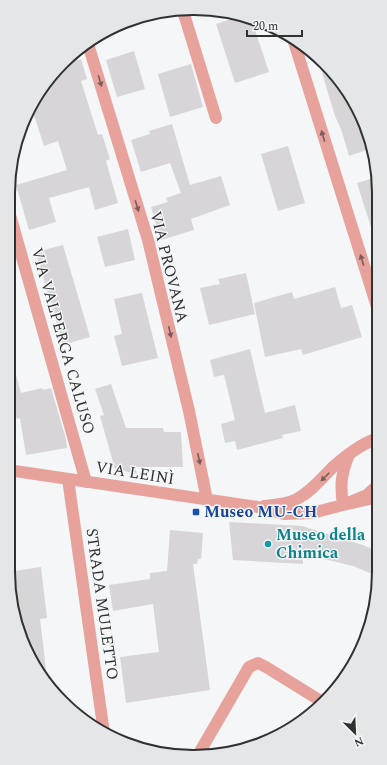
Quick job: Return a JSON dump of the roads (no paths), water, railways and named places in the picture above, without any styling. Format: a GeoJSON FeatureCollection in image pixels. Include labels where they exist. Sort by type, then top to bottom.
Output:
{"type":"FeatureCollection","features":[{"type":"Feature","properties":{"kind":"street"},"geometry":{"type":"LineString","coordinates":[[184,15],[216,118]]}},
{"type":"Feature","properties":{"kind":"street"},"geometry":{"type":"LineString","coordinates":[[296,47],[372,291]]}},
{"type":"Feature","properties":{"kind":"street","name":"VIA PROVANA"},"geometry":{"type":"LineString","coordinates":[[89,49],[148,240],[207,500]]}},
{"type":"Feature","properties":{"kind":"street","name":"VIA VALPERGA CALUSO"},"geometry":{"type":"LineString","coordinates":[[15,233],[86,482]]}},
{"type":"Feature","properties":{"kind":"street"},"geometry":{"type":"LineString","coordinates":[[258,507],[281,504],[296,500],[309,492],[350,453],[372,441]]}},
{"type":"Feature","properties":{"kind":"street"},"geometry":{"type":"LineString","coordinates":[[343,506],[341,478],[343,468],[350,453]]}},
{"type":"Feature","properties":{"kind":"street","name":"VIA LEINÌ"},"geometry":{"type":"LineString","coordinates":[[15,471],[258,507]]}},
{"type":"Feature","properties":{"kind":"street","name":"STRADA MULETTO"},"geometry":{"type":"LineString","coordinates":[[68,479],[103,725]]}},
{"type":"Feature","properties":{"kind":"street"},"geometry":{"type":"LineString","coordinates":[[343,506],[367,495],[372,490]]}},
{"type":"Feature","properties":{"kind":"street"},"geometry":{"type":"LineString","coordinates":[[258,507],[284,514],[297,514],[328,510],[372,499]]}},
{"type":"Feature","properties":{"kind":"street"},"geometry":{"type":"LineString","coordinates":[[201,750],[248,667],[258,664],[266,667],[318,699]]}},
{"type":"Feature","properties":{"kind":"place","name":"Museo MU-CH"},"geometry":{"type":"Point","coordinates":[196,512]}},
{"type":"Feature","properties":{"kind":"place","name":"Museo della Chimica"},"geometry":{"type":"Point","coordinates":[268,544]}}]}
